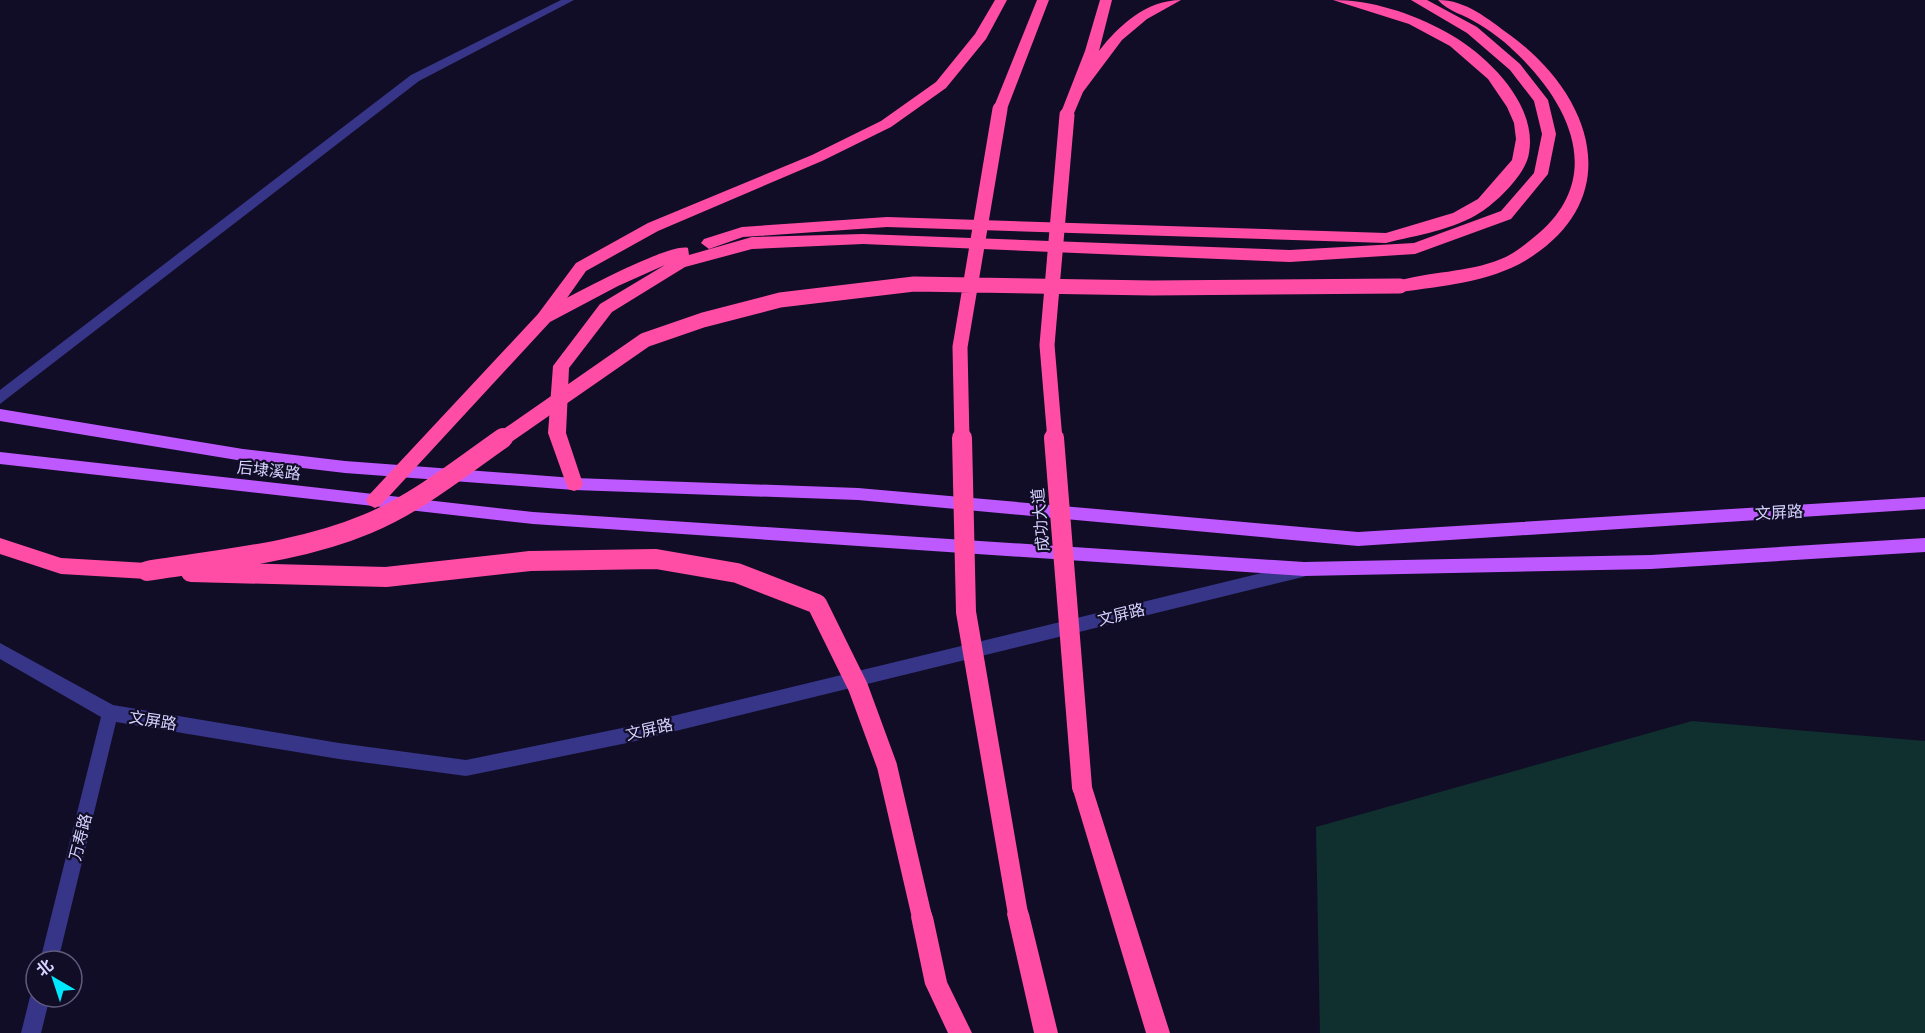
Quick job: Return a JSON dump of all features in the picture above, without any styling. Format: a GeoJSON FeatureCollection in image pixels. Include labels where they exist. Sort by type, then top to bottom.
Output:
{"type":"FeatureCollection","features":[{"type":"Feature","properties":{"kind":"highway"},"geometry":{"type":"LineString","coordinates":[[375,500],[544,318],[581,267],[653,227],[817,158],[886,124],[941,85],[981,36],[1001,0]]}},
{"type":"Feature","properties":{"kind":"highway"},"geometry":{"type":"LineString","coordinates":[[1043,0],[1000,109],[960,347],[966,612],[1018,914],[1046,1033]]}},
{"type":"Feature","properties":{"kind":"highway","name":"成功大道"},"geometry":{"type":"LineString","coordinates":[[1106,0],[1092,51],[1067,115],[1047,345],[1082,787],[1158,1033]]}},
{"type":"Feature","properties":{"kind":"highway"},"geometry":{"type":"LineString","coordinates":[[1076,92],[1106,47],[1132,23],[1155,8],[1175,0]]}},
{"type":"Feature","properties":{"kind":"highway"},"geometry":{"type":"LineString","coordinates":[[544,318],[648,264],[742,232],[887,222],[1386,238],[1439,223],[1477,208],[1506,179],[1522,155],[1522,125],[1508,95],[1480,64],[1455,42],[1412,22],[1339,0]]}},
{"type":"Feature","properties":{"kind":"highway"},"geometry":{"type":"LineString","coordinates":[[574,484],[557,433],[561,366],[606,308],[680,263],[752,243],[863,239],[1301,255],[1415,248],[1506,215],[1541,174],[1549,134],[1541,100],[1515,67],[1472,30],[1417,0]]}},
{"type":"Feature","properties":{"kind":"highway"},"geometry":{"type":"LineString","coordinates":[[147,571],[301,546],[368,524],[428,490],[645,340],[703,320],[780,300],[914,284],[1152,288],[1400,286],[1455,279],[1522,255],[1550,234],[1572,208],[1580,188],[1585,158],[1576,125],[1557,87],[1526,54],[1468,10],[1444,0]]}},
{"type":"Feature","properties":{"kind":"highway"},"geometry":{"type":"LineString","coordinates":[[0,546],[61,566],[147,571],[386,577],[530,561],[656,559],[737,573],[817,604],[858,687],[887,766],[936,984],[960,1033]]}},
{"type":"Feature","properties":{"kind":"main road","name":"文屏路"},"geometry":{"type":"LineString","coordinates":[[0,415],[243,455],[400,471],[574,484],[858,494],[1358,539],[1925,503]]}},
{"type":"Feature","properties":{"kind":"main road","name":"后埭溪路"},"geometry":{"type":"LineString","coordinates":[[0,458],[533,518],[1304,570],[1651,562],[1925,545]]}},
{"type":"Feature","properties":{"kind":"street"},"geometry":{"type":"LineString","coordinates":[[0,398],[415,78],[569,0]]}},
{"type":"Feature","properties":{"kind":"street","name":"文屏路"},"geometry":{"type":"LineString","coordinates":[[0,650],[110,713],[339,751],[466,768],[627,735],[1304,570]]}},
{"type":"Feature","properties":{"kind":"street","name":"万寿路"},"geometry":{"type":"LineString","coordinates":[[52,949],[110,713]]}},
{"type":"Feature","properties":{"kind":"street"},"geometry":{"type":"LineString","coordinates":[[31,1033],[37,1009]]}},
{"type":"Feature","properties":{"kind":"green space"},"geometry":{"type":"Polygon","coordinates":[[[1692,721],[1925,741],[1925,1033],[1320,1033],[1316,827],[1692,721]]]}}]}
